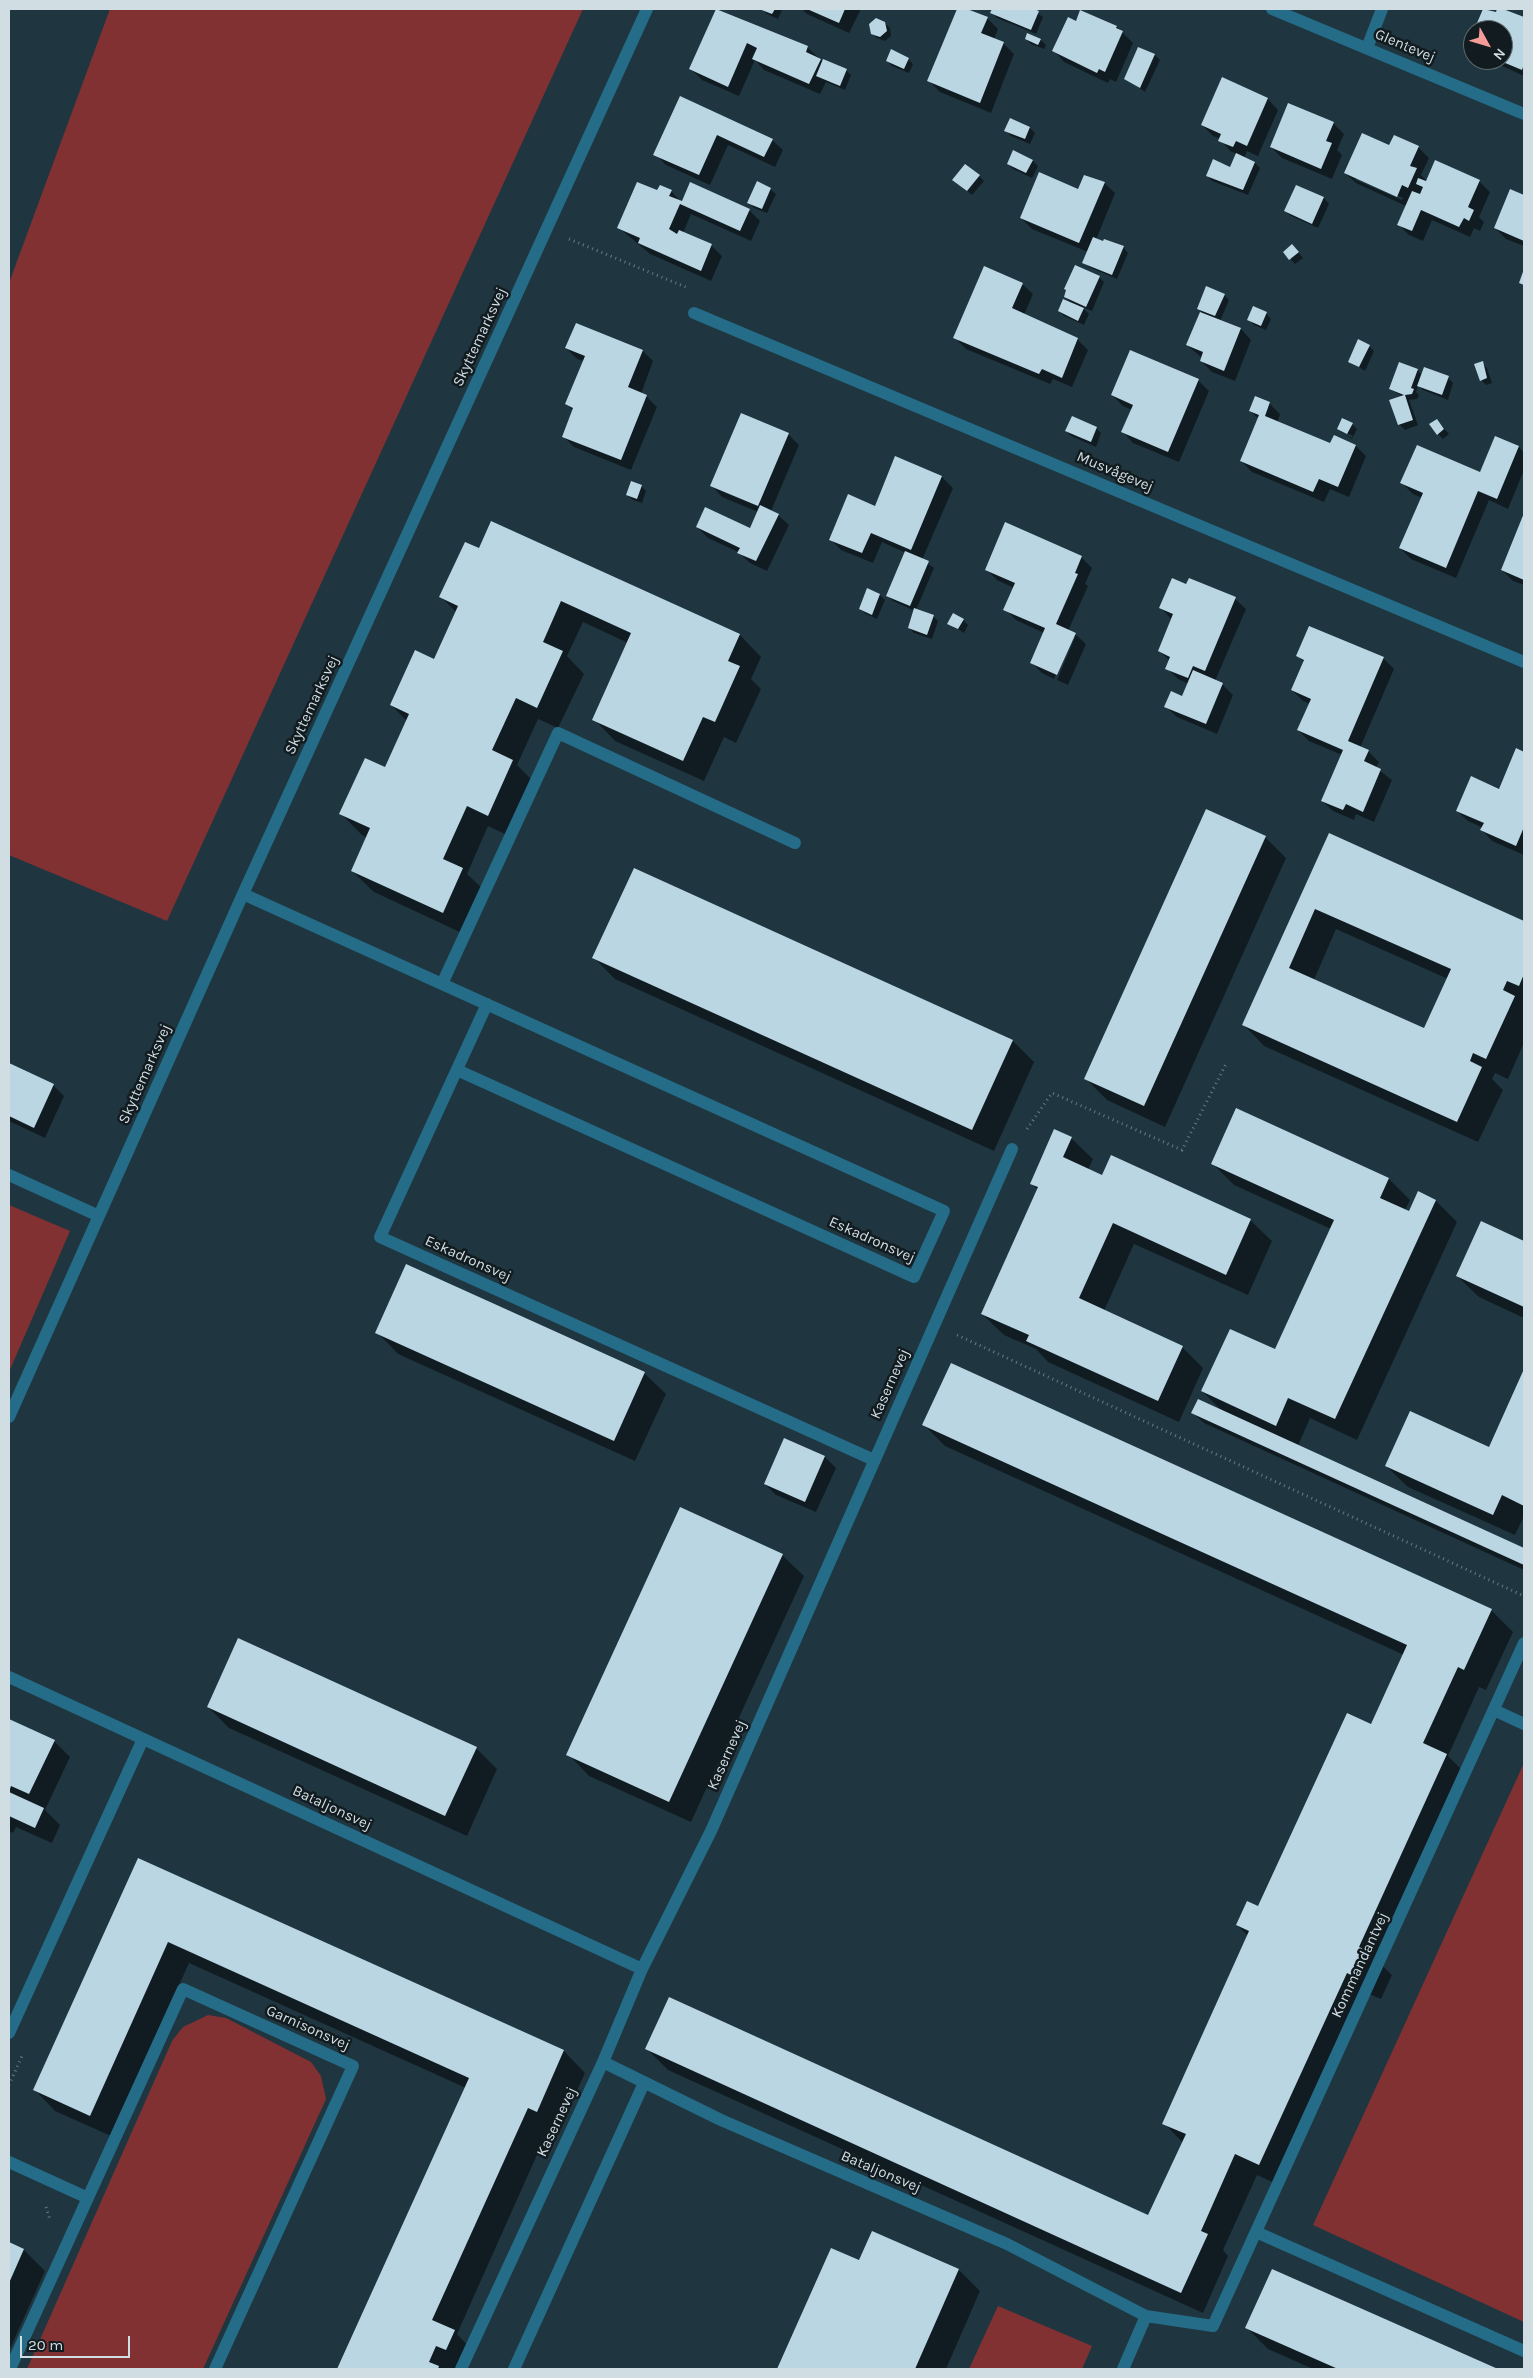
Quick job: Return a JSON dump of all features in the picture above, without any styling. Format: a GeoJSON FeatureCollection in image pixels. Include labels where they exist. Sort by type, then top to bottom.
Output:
{"type":"FeatureCollection","features":[{"type":"Feature","properties":{"kind":"street","name":"Skyttemarksvej"},"geometry":{"type":"LineString","coordinates":[[9,1416],[243,894],[647,9]]}},
{"type":"Feature","properties":{"kind":"street","name":"Glentevej"},"geometry":{"type":"LineString","coordinates":[[1272,9],[1524,114]]}},
{"type":"Feature","properties":{"kind":"street"},"geometry":{"type":"LineString","coordinates":[[1367,48],[1382,9]]}},
{"type":"Feature","properties":{"kind":"street","name":"Musvågevej"},"geometry":{"type":"LineString","coordinates":[[694,313],[1524,662]]}},
{"type":"Feature","properties":{"kind":"street"},"geometry":{"type":"LineString","coordinates":[[442,984],[558,733],[796,843]]}},
{"type":"Feature","properties":{"kind":"street","name":"Eskadronsvej"},"geometry":{"type":"LineString","coordinates":[[243,894],[944,1211],[914,1277],[457,1070]]}},
{"type":"Feature","properties":{"kind":"street","name":"Eskadronsvej"},"geometry":{"type":"LineString","coordinates":[[487,1004],[380,1237],[874,1460]]}},
{"type":"Feature","properties":{"kind":"street","name":"Kasernevej"},"geometry":{"type":"LineString","coordinates":[[461,2369],[603,2062],[642,1969],[710,1831],[1012,1149]]}},
{"type":"Feature","properties":{"kind":"street"},"geometry":{"type":"LineString","coordinates":[[9,1175],[99,1216]]}},
{"type":"Feature","properties":{"kind":"street","name":"Kommandantvej"},"geometry":{"type":"LineString","coordinates":[[1146,2316],[1213,2326],[1524,1643]]}},
{"type":"Feature","properties":{"kind":"street","name":"Bataljonsvej"},"geometry":{"type":"LineString","coordinates":[[9,1677],[642,1969]]}},
{"type":"Feature","properties":{"kind":"street"},"geometry":{"type":"LineString","coordinates":[[1494,1710],[1524,1724]]}},
{"type":"Feature","properties":{"kind":"street"},"geometry":{"type":"LineString","coordinates":[[9,2033],[143,1739]]}},
{"type":"Feature","properties":{"kind":"street","name":"Garnisonsvej"},"geometry":{"type":"LineString","coordinates":[[10,2369],[183,1989],[353,2066],[215,2369]]}},
{"type":"Feature","properties":{"kind":"street","name":"Bataljonsvej"},"geometry":{"type":"LineString","coordinates":[[603,2062],[644,2083],[814,2161],[1007,2244],[1146,2316]]}},
{"type":"Feature","properties":{"kind":"street"},"geometry":{"type":"LineString","coordinates":[[514,2369],[644,2083]]}},
{"type":"Feature","properties":{"kind":"street"},"geometry":{"type":"LineString","coordinates":[[9,2162],[88,2198]]}},
{"type":"Feature","properties":{"kind":"street"},"geometry":{"type":"LineString","coordinates":[[1256,2232],[1524,2351]]}},
{"type":"Feature","properties":{"kind":"street"},"geometry":{"type":"LineString","coordinates":[[1122,2369],[1146,2316]]}},
{"type":"Feature","properties":{"kind":"path"},"geometry":{"type":"LineString","coordinates":[[546,230],[689,289],[694,313]]}},
{"type":"Feature","properties":{"kind":"path"},"geometry":{"type":"LineString","coordinates":[[1012,1149],[1052,1093],[1182,1150],[1226,1062]]}},
{"type":"Feature","properties":{"kind":"path"},"geometry":{"type":"LineString","coordinates":[[934,1325],[1524,1596]]}},
{"type":"Feature","properties":{"kind":"path"},"geometry":{"type":"LineString","coordinates":[[9,2085],[25,2048]]}},
{"type":"Feature","properties":{"kind":"path"},"geometry":{"type":"LineString","coordinates":[[45,2205],[50,2222]]}},
{"type":"Feature","properties":{"kind":"shaded area"},"geometry":{"type":"Polygon","coordinates":[[[110,9],[583,9],[167,921],[9,855],[9,283],[110,9]]]}},
{"type":"Feature","properties":{"kind":"shaded area"},"geometry":{"type":"Polygon","coordinates":[[[9,1205],[70,1231],[9,1372],[9,1205]]]}},
{"type":"Feature","properties":{"kind":"shaded area"},"geometry":{"type":"Polygon","coordinates":[[[1524,1763],[1524,2322],[1313,2225],[1524,1763]]]}},
{"type":"Feature","properties":{"kind":"shaded area"},"geometry":{"type":"Polygon","coordinates":[[[208,2015],[226,2018],[311,2062],[321,2076],[326,2099],[203,2369],[27,2369],[172,2041],[183,2027],[208,2015]]]}},
{"type":"Feature","properties":{"kind":"shaded area"},"geometry":{"type":"Polygon","coordinates":[[[998,2306],[1092,2346],[1082,2369],[969,2369],[998,2306]]]}},
{"type":"Feature","properties":{"kind":"building"},"geometry":{"type":"Polygon","coordinates":[[[716,9],[808,46],[806,52],[821,59],[809,84],[752,59],[757,48],[747,43],[728,87],[689,69],[716,9]]]}},
{"type":"Feature","properties":{"kind":"building"},"geometry":{"type":"Polygon","coordinates":[[[759,9],[775,9],[772,14],[759,9]]]}},
{"type":"Feature","properties":{"kind":"building"},"geometry":{"type":"Polygon","coordinates":[[[807,9],[845,9],[839,23],[807,9]]]}},
{"type":"Feature","properties":{"kind":"building"},"geometry":{"type":"Polygon","coordinates":[[[957,9],[967,9],[988,17],[981,33],[1004,42],[980,103],[927,81],[957,9]]]}},
{"type":"Feature","properties":{"kind":"building"},"geometry":{"type":"Polygon","coordinates":[[[992,9],[1034,9],[1039,11],[1031,30],[990,13],[992,9]]]}},
{"type":"Feature","properties":{"kind":"building"},"geometry":{"type":"Polygon","coordinates":[[[1483,9],[1496,12],[1497,9],[1503,9],[1524,17],[1524,64],[1522,70],[1513,66],[1513,20],[1478,20],[1483,9]]]}},
{"type":"Feature","properties":{"kind":"building"},"geometry":{"type":"Polygon","coordinates":[[[1080,10],[1117,26],[1116,28],[1123,31],[1105,72],[1099,69],[1097,73],[1052,51],[1068,17],[1076,21],[1080,10]]]}},
{"type":"Feature","properties":{"kind":"building"},"geometry":{"type":"Polygon","coordinates":[[[876,18],[885,22],[887,31],[880,37],[871,34],[869,24],[876,18]]]}},
{"type":"Feature","properties":{"kind":"building"},"geometry":{"type":"Polygon","coordinates":[[[1027,33],[1041,39],[1038,45],[1025,39],[1027,33]]]}},
{"type":"Feature","properties":{"kind":"building"},"geometry":{"type":"Polygon","coordinates":[[[1138,47],[1155,54],[1140,88],[1124,79],[1138,47]]]}},
{"type":"Feature","properties":{"kind":"building"},"geometry":{"type":"Polygon","coordinates":[[[891,49],[909,58],[904,69],[886,61],[891,49]]]}},
{"type":"Feature","properties":{"kind":"building"},"geometry":{"type":"Polygon","coordinates":[[[823,59],[847,69],[840,86],[816,76],[823,59]]]}},
{"type":"Feature","properties":{"kind":"building"},"geometry":{"type":"Polygon","coordinates":[[[1222,77],[1268,98],[1247,146],[1236,141],[1233,147],[1218,141],[1221,134],[1201,125],[1222,77]]]}},
{"type":"Feature","properties":{"kind":"building"},"geometry":{"type":"Polygon","coordinates":[[[680,96],[773,139],[764,157],[717,135],[699,175],[653,155],[680,96]]]}},
{"type":"Feature","properties":{"kind":"building"},"geometry":{"type":"Polygon","coordinates":[[[1288,103],[1334,122],[1326,141],[1332,143],[1321,169],[1270,147],[1288,103]]]}},
{"type":"Feature","properties":{"kind":"building"},"geometry":{"type":"Polygon","coordinates":[[[1010,118],[1030,127],[1025,139],[1004,131],[1010,118]]]}},
{"type":"Feature","properties":{"kind":"building"},"geometry":{"type":"Polygon","coordinates":[[[1362,133],[1389,145],[1394,135],[1419,146],[1410,166],[1417,168],[1408,188],[1402,185],[1397,197],[1344,173],[1362,133]]]}},
{"type":"Feature","properties":{"kind":"building"},"geometry":{"type":"Polygon","coordinates":[[[1013,150],[1033,160],[1026,173],[1007,164],[1013,150]]]}},
{"type":"Feature","properties":{"kind":"building"},"geometry":{"type":"Polygon","coordinates":[[[1236,153],[1255,162],[1243,190],[1206,176],[1213,159],[1230,167],[1236,153]]]}},
{"type":"Feature","properties":{"kind":"building"},"geometry":{"type":"Polygon","coordinates":[[[1435,160],[1480,180],[1468,207],[1474,210],[1469,221],[1464,218],[1459,227],[1421,210],[1412,231],[1397,225],[1412,191],[1420,194],[1423,187],[1416,184],[1418,178],[1426,181],[1435,160]]]}},
{"type":"Feature","properties":{"kind":"building"},"geometry":{"type":"Polygon","coordinates":[[[965,164],[980,175],[967,191],[952,180],[965,164]]]}},
{"type":"Feature","properties":{"kind":"building"},"geometry":{"type":"Polygon","coordinates":[[[1039,172],[1078,189],[1084,175],[1105,182],[1079,243],[1020,218],[1039,172]]]}},
{"type":"Feature","properties":{"kind":"building"},"geometry":{"type":"Polygon","coordinates":[[[757,181],[771,188],[762,209],[747,203],[757,181]]]}},
{"type":"Feature","properties":{"kind":"building"},"geometry":{"type":"Polygon","coordinates":[[[637,182],[657,190],[660,185],[672,190],[669,196],[682,201],[690,182],[750,209],[740,231],[680,204],[669,229],[677,234],[679,230],[712,244],[701,271],[638,243],[640,238],[617,228],[637,182]]]}},
{"type":"Feature","properties":{"kind":"building"},"geometry":{"type":"Polygon","coordinates":[[[1296,185],[1324,197],[1312,224],[1284,211],[1296,185]]]}},
{"type":"Feature","properties":{"kind":"building"},"geometry":{"type":"Polygon","coordinates":[[[1510,189],[1524,195],[1524,241],[1494,228],[1510,189]]]}},
{"type":"Feature","properties":{"kind":"building"},"geometry":{"type":"Polygon","coordinates":[[[1093,237],[1124,246],[1112,275],[1082,263],[1093,237]]]}},
{"type":"Feature","properties":{"kind":"building"},"geometry":{"type":"Polygon","coordinates":[[[1292,244],[1299,252],[1289,260],[1283,252],[1292,244]]]}},
{"type":"Feature","properties":{"kind":"building"},"geometry":{"type":"Polygon","coordinates":[[[1075,265],[1100,276],[1086,307],[1064,297],[1066,290],[1064,289],[1075,265]]]}},
{"type":"Feature","properties":{"kind":"building"},"geometry":{"type":"Polygon","coordinates":[[[984,266],[1023,283],[1012,308],[1078,338],[1062,378],[1042,369],[1039,374],[953,338],[984,266]]]}},
{"type":"Feature","properties":{"kind":"building"},"geometry":{"type":"Polygon","coordinates":[[[1524,269],[1524,285],[1519,283],[1524,269]]]}},
{"type":"Feature","properties":{"kind":"building"},"geometry":{"type":"Polygon","coordinates":[[[1206,286],[1225,294],[1215,316],[1197,309],[1206,286]]]}},
{"type":"Feature","properties":{"kind":"building"},"geometry":{"type":"Polygon","coordinates":[[[1063,299],[1084,308],[1078,321],[1058,311],[1063,299]]]}},
{"type":"Feature","properties":{"kind":"building"},"geometry":{"type":"Polygon","coordinates":[[[1253,306],[1267,312],[1261,326],[1247,320],[1253,306]]]}},
{"type":"Feature","properties":{"kind":"building"},"geometry":{"type":"Polygon","coordinates":[[[1200,312],[1241,328],[1224,371],[1200,361],[1203,352],[1186,345],[1200,312]]]}},
{"type":"Feature","properties":{"kind":"building"},"geometry":{"type":"Polygon","coordinates":[[[576,323],[643,350],[628,387],[647,395],[621,460],[562,437],[573,408],[565,404],[585,356],[565,348],[576,323]]]}},
{"type":"Feature","properties":{"kind":"building"},"geometry":{"type":"Polygon","coordinates":[[[1358,339],[1370,345],[1359,367],[1348,362],[1358,339]]]}},
{"type":"Feature","properties":{"kind":"building"},"geometry":{"type":"Polygon","coordinates":[[[1130,350],[1199,379],[1168,452],[1121,432],[1133,405],[1111,395],[1130,350]]]}},
{"type":"Feature","properties":{"kind":"building"},"geometry":{"type":"Polygon","coordinates":[[[1483,361],[1487,378],[1480,381],[1474,364],[1483,361]]]}},
{"type":"Feature","properties":{"kind":"building"},"geometry":{"type":"Polygon","coordinates":[[[1399,362],[1418,369],[1411,388],[1414,389],[1412,394],[1405,395],[1413,420],[1398,425],[1389,400],[1404,395],[1389,389],[1399,362]]]}},
{"type":"Feature","properties":{"kind":"building"},"geometry":{"type":"Polygon","coordinates":[[[1424,367],[1449,376],[1442,395],[1417,386],[1424,367]]]}},
{"type":"Feature","properties":{"kind":"building"},"geometry":{"type":"Polygon","coordinates":[[[1255,396],[1270,402],[1265,416],[1330,443],[1334,435],[1356,445],[1338,487],[1319,479],[1313,492],[1240,461],[1259,415],[1249,411],[1255,396]]]}},
{"type":"Feature","properties":{"kind":"building"},"geometry":{"type":"Polygon","coordinates":[[[741,413],[789,433],[758,506],[710,486],[741,413]]]}},
{"type":"Feature","properties":{"kind":"building"},"geometry":{"type":"Polygon","coordinates":[[[1072,416],[1097,427],[1091,442],[1065,431],[1072,416]]]}},
{"type":"Feature","properties":{"kind":"building"},"geometry":{"type":"Polygon","coordinates":[[[1342,418],[1353,423],[1347,434],[1337,429],[1342,418]]]}},
{"type":"Feature","properties":{"kind":"building"},"geometry":{"type":"Polygon","coordinates":[[[1437,419],[1444,429],[1437,435],[1429,424],[1437,419]]]}},
{"type":"Feature","properties":{"kind":"building"},"geometry":{"type":"Polygon","coordinates":[[[1495,436],[1519,446],[1497,499],[1478,491],[1446,568],[1399,548],[1423,493],[1400,483],[1417,445],[1480,472],[1495,436]]]}},
{"type":"Feature","properties":{"kind":"building"},"geometry":{"type":"Polygon","coordinates":[[[895,456],[942,476],[911,550],[871,533],[862,553],[829,540],[848,494],[875,506],[895,456]]]}},
{"type":"Feature","properties":{"kind":"building"},"geometry":{"type":"Polygon","coordinates":[[[631,481],[642,485],[637,499],[626,495],[631,481]]]}},
{"type":"Feature","properties":{"kind":"building"},"geometry":{"type":"Polygon","coordinates":[[[760,505],[779,514],[756,561],[737,553],[740,548],[696,527],[705,507],[750,528],[760,505]]]}},
{"type":"Feature","properties":{"kind":"building"},"geometry":{"type":"Polygon","coordinates":[[[1524,513],[1524,580],[1501,570],[1524,513]]]}},
{"type":"Feature","properties":{"kind":"building"},"geometry":{"type":"Polygon","coordinates":[[[491,521],[740,634],[728,661],[740,666],[715,722],[703,717],[683,761],[592,720],[631,633],[561,601],[543,642],[563,651],[537,708],[516,698],[492,750],[513,760],[488,816],[467,806],[443,859],[463,868],[443,913],[351,871],[370,828],[339,814],[365,758],[385,767],[409,714],[390,705],[415,650],[434,659],[458,606],[439,597],[465,542],[479,548],[491,521]]]}},
{"type":"Feature","properties":{"kind":"building"},"geometry":{"type":"Polygon","coordinates":[[[1005,522],[1082,556],[1075,573],[1078,574],[1056,624],[1076,633],[1057,675],[1030,663],[1045,628],[1003,610],[1015,583],[985,570],[1005,522]]]}},
{"type":"Feature","properties":{"kind":"building"},"geometry":{"type":"Polygon","coordinates":[[[905,551],[929,561],[910,606],[886,596],[905,551]]]}},
{"type":"Feature","properties":{"kind":"building"},"geometry":{"type":"Polygon","coordinates":[[[1172,578],[1186,584],[1189,578],[1236,597],[1205,671],[1193,666],[1188,678],[1165,669],[1170,657],[1158,651],[1173,614],[1159,608],[1172,578]]]}},
{"type":"Feature","properties":{"kind":"building"},"geometry":{"type":"Polygon","coordinates":[[[867,588],[880,594],[872,615],[859,609],[867,588]]]}},
{"type":"Feature","properties":{"kind":"building"},"geometry":{"type":"Polygon","coordinates":[[[914,608],[934,615],[927,635],[908,628],[914,608]]]}},
{"type":"Feature","properties":{"kind":"building"},"geometry":{"type":"Polygon","coordinates":[[[953,613],[964,619],[958,629],[947,624],[953,613]]]}},
{"type":"Feature","properties":{"kind":"building"},"geometry":{"type":"Polygon","coordinates":[[[1309,626],[1384,657],[1348,741],[1369,750],[1364,761],[1381,769],[1363,812],[1346,804],[1343,810],[1321,801],[1343,750],[1297,730],[1311,699],[1291,690],[1304,660],[1296,656],[1309,626]]]}},
{"type":"Feature","properties":{"kind":"building"},"geometry":{"type":"Polygon","coordinates":[[[1193,670],[1223,683],[1206,724],[1164,707],[1171,691],[1182,696],[1193,670]]]}},
{"type":"Feature","properties":{"kind":"building"},"geometry":{"type":"Polygon","coordinates":[[[1516,748],[1524,752],[1524,827],[1516,846],[1480,830],[1484,823],[1456,811],[1471,776],[1499,789],[1516,748]]]}},
{"type":"Feature","properties":{"kind":"building"},"geometry":{"type":"Polygon","coordinates":[[[1206,809],[1266,836],[1144,1106],[1084,1079],[1206,809]]]}},
{"type":"Feature","properties":{"kind":"building"},"geometry":{"type":"Polygon","coordinates":[[[1329,833],[1524,921],[1524,974],[1519,986],[1507,981],[1503,990],[1515,996],[1486,1059],[1473,1053],[1470,1061],[1482,1067],[1457,1122],[1242,1025],[1329,833]],[[1315,909],[1289,968],[1424,1028],[1451,969],[1315,909]]]}},
{"type":"Feature","properties":{"kind":"building"},"geometry":{"type":"Polygon","coordinates":[[[634,868],[1013,1040],[972,1130],[592,958],[634,868]]]}},
{"type":"Feature","properties":{"kind":"building"},"geometry":{"type":"Polygon","coordinates":[[[9,1063],[54,1084],[34,1128],[9,1116],[9,1063]]]}},
{"type":"Feature","properties":{"kind":"building"},"geometry":{"type":"Polygon","coordinates":[[[1236,1108],[1389,1178],[1380,1198],[1409,1211],[1418,1191],[1436,1200],[1335,1419],[1288,1398],[1276,1426],[1201,1391],[1230,1329],[1275,1349],[1334,1220],[1211,1164],[1236,1108]]]}},
{"type":"Feature","properties":{"kind":"building"},"geometry":{"type":"Polygon","coordinates":[[[1054,1129],[1072,1137],[1063,1157],[1102,1175],[1111,1155],[1251,1219],[1226,1275],[1113,1223],[1079,1298],[1183,1346],[1158,1401],[1026,1341],[1029,1335],[981,1314],[1038,1187],[1030,1184],[1054,1129]]]}},
{"type":"Feature","properties":{"kind":"building"},"geometry":{"type":"Polygon","coordinates":[[[1481,1221],[1524,1241],[1524,1307],[1456,1276],[1481,1221]]]}},
{"type":"Feature","properties":{"kind":"building"},"geometry":{"type":"Polygon","coordinates":[[[406,1264],[645,1372],[614,1441],[375,1333],[406,1264]]]}},
{"type":"Feature","properties":{"kind":"building"},"geometry":{"type":"Polygon","coordinates":[[[951,1363],[1492,1609],[1464,1670],[1458,1667],[1423,1743],[1447,1754],[1359,1947],[1371,1952],[1359,1979],[1347,1973],[1259,2165],[1235,2154],[1201,2231],[1208,2234],[1181,2293],[645,2049],[669,1997],[1148,2215],[1186,2134],[1162,2124],[1249,1931],[1236,1925],[1247,1901],[1258,1906],[1347,1713],[1371,1724],[1407,1645],[922,1425],[951,1363]]]}},
{"type":"Feature","properties":{"kind":"building"},"geometry":{"type":"Polygon","coordinates":[[[1524,1369],[1524,1506],[1502,1495],[1493,1515],[1385,1466],[1410,1411],[1489,1447],[1524,1369]]]}},
{"type":"Feature","properties":{"kind":"building"},"geometry":{"type":"Polygon","coordinates":[[[1198,1399],[1524,1548],[1524,1565],[1191,1413],[1198,1399]]]}},
{"type":"Feature","properties":{"kind":"building"},"geometry":{"type":"Polygon","coordinates":[[[784,1438],[825,1456],[805,1502],[764,1484],[784,1438]]]}},
{"type":"Feature","properties":{"kind":"building"},"geometry":{"type":"Polygon","coordinates":[[[680,1507],[783,1554],[669,1802],[566,1755],[680,1507]]]}},
{"type":"Feature","properties":{"kind":"building"},"geometry":{"type":"Polygon","coordinates":[[[238,1638],[477,1747],[445,1816],[207,1707],[238,1638]]]}},
{"type":"Feature","properties":{"kind":"building"},"geometry":{"type":"Polygon","coordinates":[[[9,1719],[55,1740],[29,1794],[11,1786],[9,1792],[9,1719]]]}},
{"type":"Feature","properties":{"kind":"building"},"geometry":{"type":"Polygon","coordinates":[[[9,1792],[44,1808],[35,1828],[9,1816],[9,1792]]]}},
{"type":"Feature","properties":{"kind":"building"},"geometry":{"type":"Polygon","coordinates":[[[138,1858],[564,2050],[537,2112],[528,2108],[432,2320],[455,2330],[446,2350],[436,2346],[429,2362],[439,2366],[438,2369],[337,2369],[469,2078],[168,1942],[90,2116],[33,2090],[138,1858]]]}},
{"type":"Feature","properties":{"kind":"building"},"geometry":{"type":"Polygon","coordinates":[[[872,2231],[959,2269],[915,2369],[777,2369],[831,2248],[859,2260],[872,2231]]]}},
{"type":"Feature","properties":{"kind":"building"},"geometry":{"type":"Polygon","coordinates":[[[9,2242],[24,2249],[9,2283],[9,2242]]]}},
{"type":"Feature","properties":{"kind":"building"},"geometry":{"type":"Polygon","coordinates":[[[1272,2269],[1498,2369],[1338,2369],[1245,2328],[1272,2269]]]}}]}
